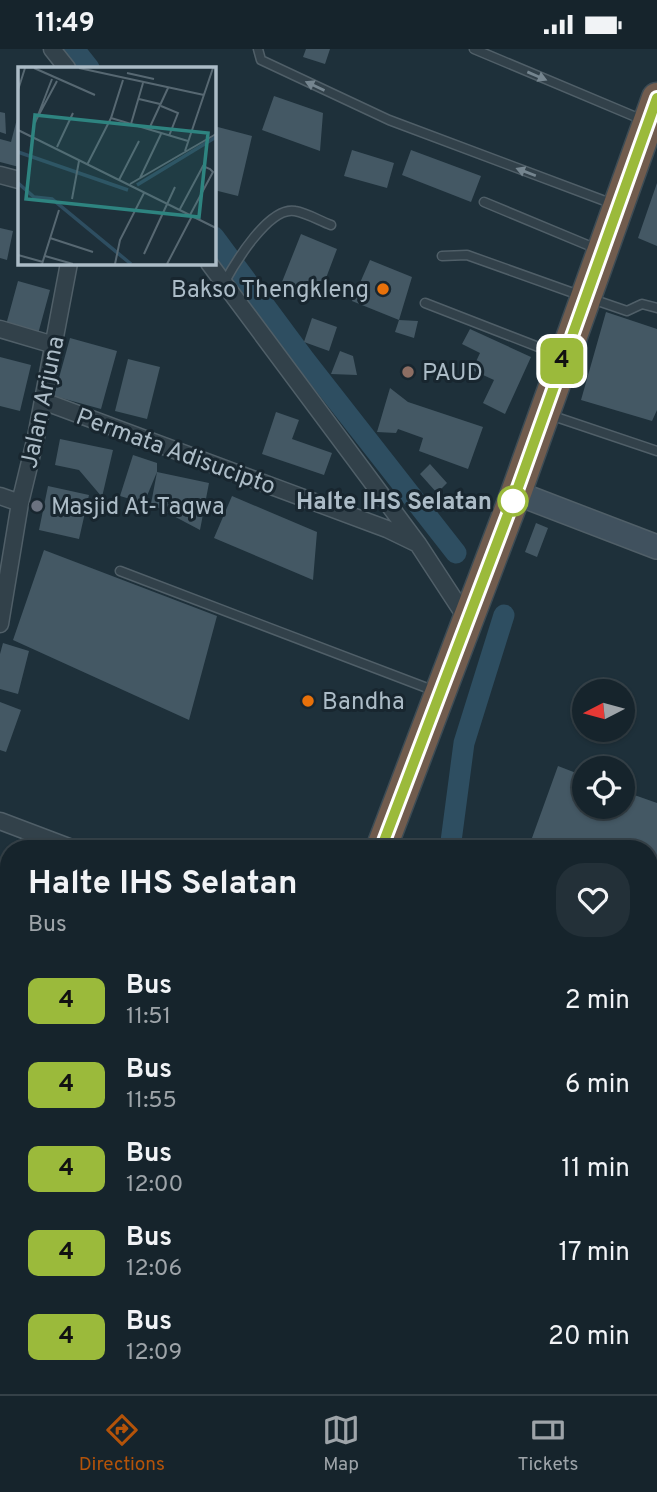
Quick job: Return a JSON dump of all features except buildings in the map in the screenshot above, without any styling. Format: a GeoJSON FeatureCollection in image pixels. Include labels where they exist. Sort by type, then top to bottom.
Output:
{"type":"FeatureCollection","features":[{"type":"Feature","properties":{"kind":"highway"},"geometry":{"type":"LineString","coordinates":[[384,840],[516,493],[654,107]]}},
{"type":"Feature","properties":{"kind":"street"},"geometry":{"type":"LineString","coordinates":[[52,49],[65,67]]}},
{"type":"Feature","properties":{"kind":"street"},"geometry":{"type":"LineString","coordinates":[[0,176],[18,180]]}},
{"type":"Feature","properties":{"kind":"street","name":"Jalan Arjuna"},"geometry":{"type":"LineString","coordinates":[[0,624],[20,503],[69,264]]}},
{"type":"Feature","properties":{"kind":"street"},"geometry":{"type":"LineString","coordinates":[[210,264],[227,278],[418,544],[467,619]]}},
{"type":"Feature","properties":{"kind":"street"},"geometry":{"type":"LineString","coordinates":[[0,329],[54,345]]}},
{"type":"Feature","properties":{"kind":"street","name":"Permata Adisucipto"},"geometry":{"type":"LineString","coordinates":[[51,404],[387,529],[418,544]]}},
{"type":"Feature","properties":{"kind":"street"},"geometry":{"type":"LineString","coordinates":[[516,493],[657,547]]}},
{"type":"Feature","properties":{"kind":"street"},"geometry":{"type":"LineString","coordinates":[[0,496],[20,503]]}},
{"type":"Feature","properties":{"kind":"street"},"geometry":{"type":"LineString","coordinates":[[0,821],[50,840]]}},
{"type":"Feature","properties":{"kind":"lane"},"geometry":{"type":"LineString","coordinates":[[258,49],[261,60],[271,66],[389,120],[618,206]]}},
{"type":"Feature","properties":{"kind":"lane"},"geometry":{"type":"LineString","coordinates":[[474,49],[654,107]]}},
{"type":"Feature","properties":{"kind":"lane"},"geometry":{"type":"LineString","coordinates":[[484,202],[602,251]]}},
{"type":"Feature","properties":{"kind":"lane"},"geometry":{"type":"LineString","coordinates":[[227,278],[242,253],[271,219],[284,211],[295,211],[331,225]]}},
{"type":"Feature","properties":{"kind":"lane"},"geometry":{"type":"LineString","coordinates":[[442,256],[467,255],[628,311],[642,304],[657,308]]}},
{"type":"Feature","properties":{"kind":"lane"},"geometry":{"type":"LineString","coordinates":[[425,303],[564,356]]}},
{"type":"Feature","properties":{"kind":"lane"},"geometry":{"type":"LineString","coordinates":[[544,413],[657,451]]}},
{"type":"Feature","properties":{"kind":"lane"},"geometry":{"type":"LineString","coordinates":[[120,571],[439,693]]}},
{"type":"Feature","properties":{"kind":"waterway"},"geometry":{"type":"LineString","coordinates":[[74,49],[88,67]]}},
{"type":"Feature","properties":{"kind":"waterway"},"geometry":{"type":"LineString","coordinates":[[215,238],[305,360],[456,553]]}},
{"type":"Feature","properties":{"kind":"waterway"},"geometry":{"type":"LineString","coordinates":[[451,840],[464,743],[504,615]]}},
{"type":"Feature","properties":{"kind":"bus line","name":"4"},"geometry":{"type":"LineString","coordinates":[[384,840],[516,493],[657,98]]}},
{"type":"Feature","properties":{"kind":"place","name":"Bakso Thengkleng"},"geometry":{"type":"Point","coordinates":[383,289]}},
{"type":"Feature","properties":{"kind":"place","name":"PAUD"},"geometry":{"type":"Point","coordinates":[408,372]}},
{"type":"Feature","properties":{"kind":"place","name":"Halte IHS Selatan"},"geometry":{"type":"Point","coordinates":[513,501]}},
{"type":"Feature","properties":{"kind":"place","name":"Masjid At-Taqwa"},"geometry":{"type":"Point","coordinates":[37,506]}},
{"type":"Feature","properties":{"kind":"place","name":"Bandha"},"geometry":{"type":"Point","coordinates":[308,701]}}]}
